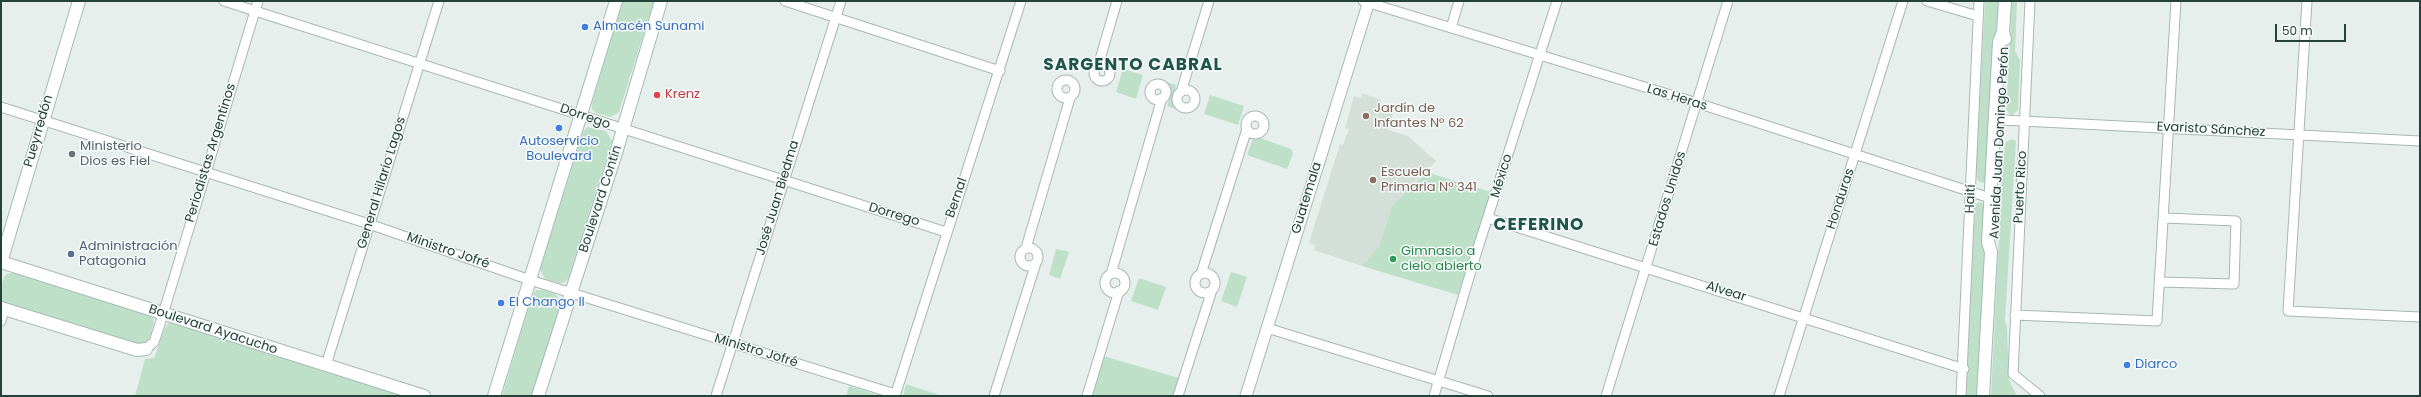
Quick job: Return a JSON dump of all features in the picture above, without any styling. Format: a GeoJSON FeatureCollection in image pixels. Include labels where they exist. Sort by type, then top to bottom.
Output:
{"type":"FeatureCollection","features":[{"type":"Feature","properties":{"kind":"main road","name":"Pueyrredón"},"geometry":{"type":"LineString","coordinates":[[1,262],[42,119],[79,1]]}},
{"type":"Feature","properties":{"kind":"main road"},"geometry":{"type":"LineString","coordinates":[[494,396],[616,1]]}},
{"type":"Feature","properties":{"kind":"main road","name":"Boulevard Contín"},"geometry":{"type":"LineString","coordinates":[[538,396],[661,1]]}},
{"type":"Feature","properties":{"kind":"main road","name":"Avenida Juan Domingo Perón"},"geometry":{"type":"LineString","coordinates":[[1983,396],[1991,252],[1988,242],[1990,198],[1999,42],[2003,32],[2005,1]]}},
{"type":"Feature","properties":{"kind":"main road","name":"Avenida Juan Domingo Perón"},"geometry":{"type":"LineString","coordinates":[[1991,252],[1995,243],[2002,120],[2006,42],[2003,32]]}},
{"type":"Feature","properties":{"kind":"main road","name":"Boulevard Ayacucho"},"geometry":{"type":"LineString","coordinates":[[1,262],[424,396]]}},
{"type":"Feature","properties":{"kind":"main road"},"geometry":{"type":"LineString","coordinates":[[2,313],[137,350],[146,349]]}},
{"type":"Feature","properties":{"kind":"street","name":"Dorrego"},"geometry":{"type":"LineString","coordinates":[[224,1],[946,232]]}},
{"type":"Feature","properties":{"kind":"street","name":"Periodistas Argentinos"},"geometry":{"type":"LineString","coordinates":[[146,349],[154,342],[258,1]]}},
{"type":"Feature","properties":{"kind":"street","name":"General Hilario Lagos"},"geometry":{"type":"LineString","coordinates":[[326,366],[439,1]]}},
{"type":"Feature","properties":{"kind":"street"},"geometry":{"type":"LineString","coordinates":[[785,1],[836,16],[1000,71]]}},
{"type":"Feature","properties":{"kind":"street","name":"José Juan Biedma"},"geometry":{"type":"LineString","coordinates":[[716,396],[783,180],[841,1]]}},
{"type":"Feature","properties":{"kind":"street","name":"Bernal"},"geometry":{"type":"LineString","coordinates":[[895,395],[946,232],[1000,71],[1021,1]]}},
{"type":"Feature","properties":{"kind":"street"},"geometry":{"type":"LineString","coordinates":[[1098,66],[1117,1]]}},
{"type":"Feature","properties":{"kind":"street"},"geometry":{"type":"LineString","coordinates":[[1181,92],[1209,1]]}},
{"type":"Feature","properties":{"kind":"street","name":"Las Heras"},"geometry":{"type":"LineString","coordinates":[[1367,1],[1856,153],[1990,198]]}},
{"type":"Feature","properties":{"kind":"street","name":"Guatemala"},"geometry":{"type":"LineString","coordinates":[[1246,396],[1367,1]]}},
{"type":"Feature","properties":{"kind":"street"},"geometry":{"type":"LineString","coordinates":[[1451,28],[1459,1]]}},
{"type":"Feature","properties":{"kind":"street","name":"México"},"geometry":{"type":"LineString","coordinates":[[1434,396],[1488,218],[1557,1]]}},
{"type":"Feature","properties":{"kind":"street","name":"Estados Unidos"},"geometry":{"type":"LineString","coordinates":[[1606,396],[1728,1]]}},
{"type":"Feature","properties":{"kind":"street","name":"Honduras"},"geometry":{"type":"LineString","coordinates":[[1779,396],[1802,317],[1856,153],[1903,1]]}},
{"type":"Feature","properties":{"kind":"street"},"geometry":{"type":"LineString","coordinates":[[1927,1],[1978,16]]}},
{"type":"Feature","properties":{"kind":"street","name":"Haití"},"geometry":{"type":"LineString","coordinates":[[1961,396],[1964,369],[1979,1]]}},
{"type":"Feature","properties":{"kind":"street","name":"Puerto Rico"},"geometry":{"type":"LineString","coordinates":[[2030,1],[2015,315],[2014,374],[2040,396]]}},
{"type":"Feature","properties":{"kind":"street"},"geometry":{"type":"LineString","coordinates":[[2015,315],[2157,321],[2161,282],[2176,1]]}},
{"type":"Feature","properties":{"kind":"street"},"geometry":{"type":"LineString","coordinates":[[2307,1],[2300,135],[2288,310],[2420,317]]}},
{"type":"Feature","properties":{"kind":"street"},"geometry":{"type":"LineString","coordinates":[[1036,263],[1030,266],[1022,263],[1020,254],[1026,248],[1070,98]]}},
{"type":"Feature","properties":{"kind":"street"},"geometry":{"type":"LineString","coordinates":[[1119,291],[1113,292],[1106,286],[1106,280],[1111,274],[1162,98]]}},
{"type":"Feature","properties":{"kind":"street","name":"Ministro Jofré"},"geometry":{"type":"LineString","coordinates":[[1,107],[369,224],[530,280],[895,395]]}},
{"type":"Feature","properties":{"kind":"street","name":"Evaristo Sánchez"},"geometry":{"type":"LineString","coordinates":[[2002,120],[2420,141]]}},
{"type":"Feature","properties":{"kind":"street"},"geometry":{"type":"LineString","coordinates":[[1212,290],[1206,293],[1198,289],[1196,279],[1201,274],[1247,129]]}},
{"type":"Feature","properties":{"kind":"street","name":"Alvear"},"geometry":{"type":"LineString","coordinates":[[1488,218],[1964,369]]}},
{"type":"Feature","properties":{"kind":"street"},"geometry":{"type":"LineString","coordinates":[[2161,282],[2234,284],[2236,221],[2164,218]]}},
{"type":"Feature","properties":{"kind":"street"},"geometry":{"type":"LineString","coordinates":[[994,396],[1036,263],[1037,253],[1032,249],[1026,248]]}},
{"type":"Feature","properties":{"kind":"street"},"geometry":{"type":"LineString","coordinates":[[1087,396],[1119,291],[1125,284],[1124,278],[1119,274],[1111,274]]}},
{"type":"Feature","properties":{"kind":"street"},"geometry":{"type":"LineString","coordinates":[[1178,396],[1215,284],[1214,278],[1209,274],[1201,274]]}},
{"type":"Feature","properties":{"kind":"street"},"geometry":{"type":"LineString","coordinates":[[1267,328],[1488,396]]}},
{"type":"Feature","properties":{"kind":"shaded area","name":"Escuela Primaria N° 341"},"geometry":{"type":"Polygon","coordinates":[[[1362,93],[1381,100],[1379,104],[1394,110],[1388,130],[1408,136],[1436,161],[1392,206],[1379,246],[1362,266],[1314,250],[1315,245],[1309,243],[1340,144],[1343,145],[1349,129],[1345,128],[1354,96],[1361,98],[1362,93]]]}},
{"type":"Feature","properties":{"kind":"green space"},"geometry":{"type":"Polygon","coordinates":[[[623,1],[654,1],[619,112],[611,117],[596,113],[592,109],[592,103],[623,1]]]}},
{"type":"Feature","properties":{"kind":"green space"},"geometry":{"type":"Polygon","coordinates":[[[1985,1],[1999,1],[1989,175],[1987,181],[1983,183],[1978,181],[1976,176],[1985,1]]]}},
{"type":"Feature","properties":{"kind":"green space"},"geometry":{"type":"Polygon","coordinates":[[[2012,1],[2017,1],[2015,51],[2020,60],[2018,110],[2011,116],[2006,109],[2012,1]]]}},
{"type":"Feature","properties":{"kind":"green space"},"geometry":{"type":"Polygon","coordinates":[[[1123,69],[1143,75],[1136,99],[1116,92],[1123,69]]]}},
{"type":"Feature","properties":{"kind":"green space"},"geometry":{"type":"Polygon","coordinates":[[[1166,82],[1176,85],[1173,99],[1175,109],[1167,106],[1171,94],[1166,82]]]}},
{"type":"Feature","properties":{"kind":"green space"},"geometry":{"type":"Polygon","coordinates":[[[1210,95],[1244,106],[1238,125],[1204,114],[1210,95]]]}},
{"type":"Feature","properties":{"kind":"green space"},"geometry":{"type":"Polygon","coordinates":[[[587,127],[606,131],[612,141],[568,279],[564,283],[559,283],[545,279],[540,269],[583,132],[587,127]]]}},
{"type":"Feature","properties":{"kind":"green space"},"geometry":{"type":"Polygon","coordinates":[[[1257,137],[1291,149],[1293,154],[1287,169],[1247,155],[1252,141],[1257,137]]]}},
{"type":"Feature","properties":{"kind":"green space"},"geometry":{"type":"Polygon","coordinates":[[[2012,139],[2016,141],[2005,320],[2007,328],[2009,380],[2017,396],[1991,396],[2003,153],[2006,142],[2012,139]]]}},
{"type":"Feature","properties":{"kind":"green space"},"geometry":{"type":"Polygon","coordinates":[[[1426,172],[1491,192],[1458,295],[1362,266],[1379,246],[1392,206],[1426,172]]]}},
{"type":"Feature","properties":{"kind":"green space"},"geometry":{"type":"Polygon","coordinates":[[[1982,202],[1987,213],[1978,396],[1966,396],[1975,208],[1977,203],[1982,202]]]}},
{"type":"Feature","properties":{"kind":"green space"},"geometry":{"type":"Polygon","coordinates":[[[1056,249],[1069,252],[1060,279],[1049,275],[1056,249]]]}},
{"type":"Feature","properties":{"kind":"green space"},"geometry":{"type":"Polygon","coordinates":[[[16,272],[149,314],[153,317],[154,323],[149,340],[138,345],[5,304],[1,301],[1,287],[4,277],[7,274],[16,272]]]}},
{"type":"Feature","properties":{"kind":"green space"},"geometry":{"type":"Polygon","coordinates":[[[1231,272],[1247,277],[1237,307],[1221,301],[1231,272]]]}},
{"type":"Feature","properties":{"kind":"green space"},"geometry":{"type":"Polygon","coordinates":[[[1139,278],[1166,287],[1158,310],[1131,301],[1139,278]]]}},
{"type":"Feature","properties":{"kind":"green space"},"geometry":{"type":"Polygon","coordinates":[[[536,290],[543,290],[555,294],[560,299],[560,305],[532,396],[502,396],[532,296],[536,290]]]}},
{"type":"Feature","properties":{"kind":"green space"},"geometry":{"type":"Polygon","coordinates":[[[174,322],[413,396],[135,396],[145,359],[154,358],[165,328],[169,323],[174,322]]]}},
{"type":"Feature","properties":{"kind":"green space"},"geometry":{"type":"Polygon","coordinates":[[[1103,356],[1179,378],[1173,396],[1091,396],[1103,356]]]}},
{"type":"Feature","properties":{"kind":"green space"},"geometry":{"type":"Polygon","coordinates":[[[906,384],[942,396],[903,396],[906,384]]]}},
{"type":"Feature","properties":{"kind":"green space"},"geometry":{"type":"Polygon","coordinates":[[[849,386],[881,396],[846,396],[849,386]]]}},
{"type":"Feature","properties":{"kind":"place","name":"Almacén Sunami"},"geometry":{"type":"Point","coordinates":[585,27]}},
{"type":"Feature","properties":{"kind":"place","name":"Krenz"},"geometry":{"type":"Point","coordinates":[657,95]}},
{"type":"Feature","properties":{"kind":"place","name":"Jardín de Infantes N° 62"},"geometry":{"type":"Point","coordinates":[1366,116]}},
{"type":"Feature","properties":{"kind":"place","name":"Autoservicio Boulevard"},"geometry":{"type":"Point","coordinates":[559,128]}},
{"type":"Feature","properties":{"kind":"place","name":"Ministerio Dios es Fiel"},"geometry":{"type":"Point","coordinates":[72,154]}},
{"type":"Feature","properties":{"kind":"place","name":"Escuela Primaria N° 341"},"geometry":{"type":"Point","coordinates":[1373,180]}},
{"type":"Feature","properties":{"kind":"place","name":"Administración Patagonia"},"geometry":{"type":"Point","coordinates":[71,254]}},
{"type":"Feature","properties":{"kind":"place","name":"Gimnasio a cielo abierto"},"geometry":{"type":"Point","coordinates":[1393,259]}},
{"type":"Feature","properties":{"kind":"place","name":"El Chango II"},"geometry":{"type":"Point","coordinates":[501,303]}},
{"type":"Feature","properties":{"kind":"place","name":"Diarco"},"geometry":{"type":"Point","coordinates":[2127,365]}},
{"type":"Feature","properties":{"kind":"district","name":"SARGENTO CABRAL"},"geometry":{"type":"Point","coordinates":[1133,66]}},
{"type":"Feature","properties":{"kind":"district","name":"CEFERINO"},"geometry":{"type":"Point","coordinates":[1539,226]}}]}
